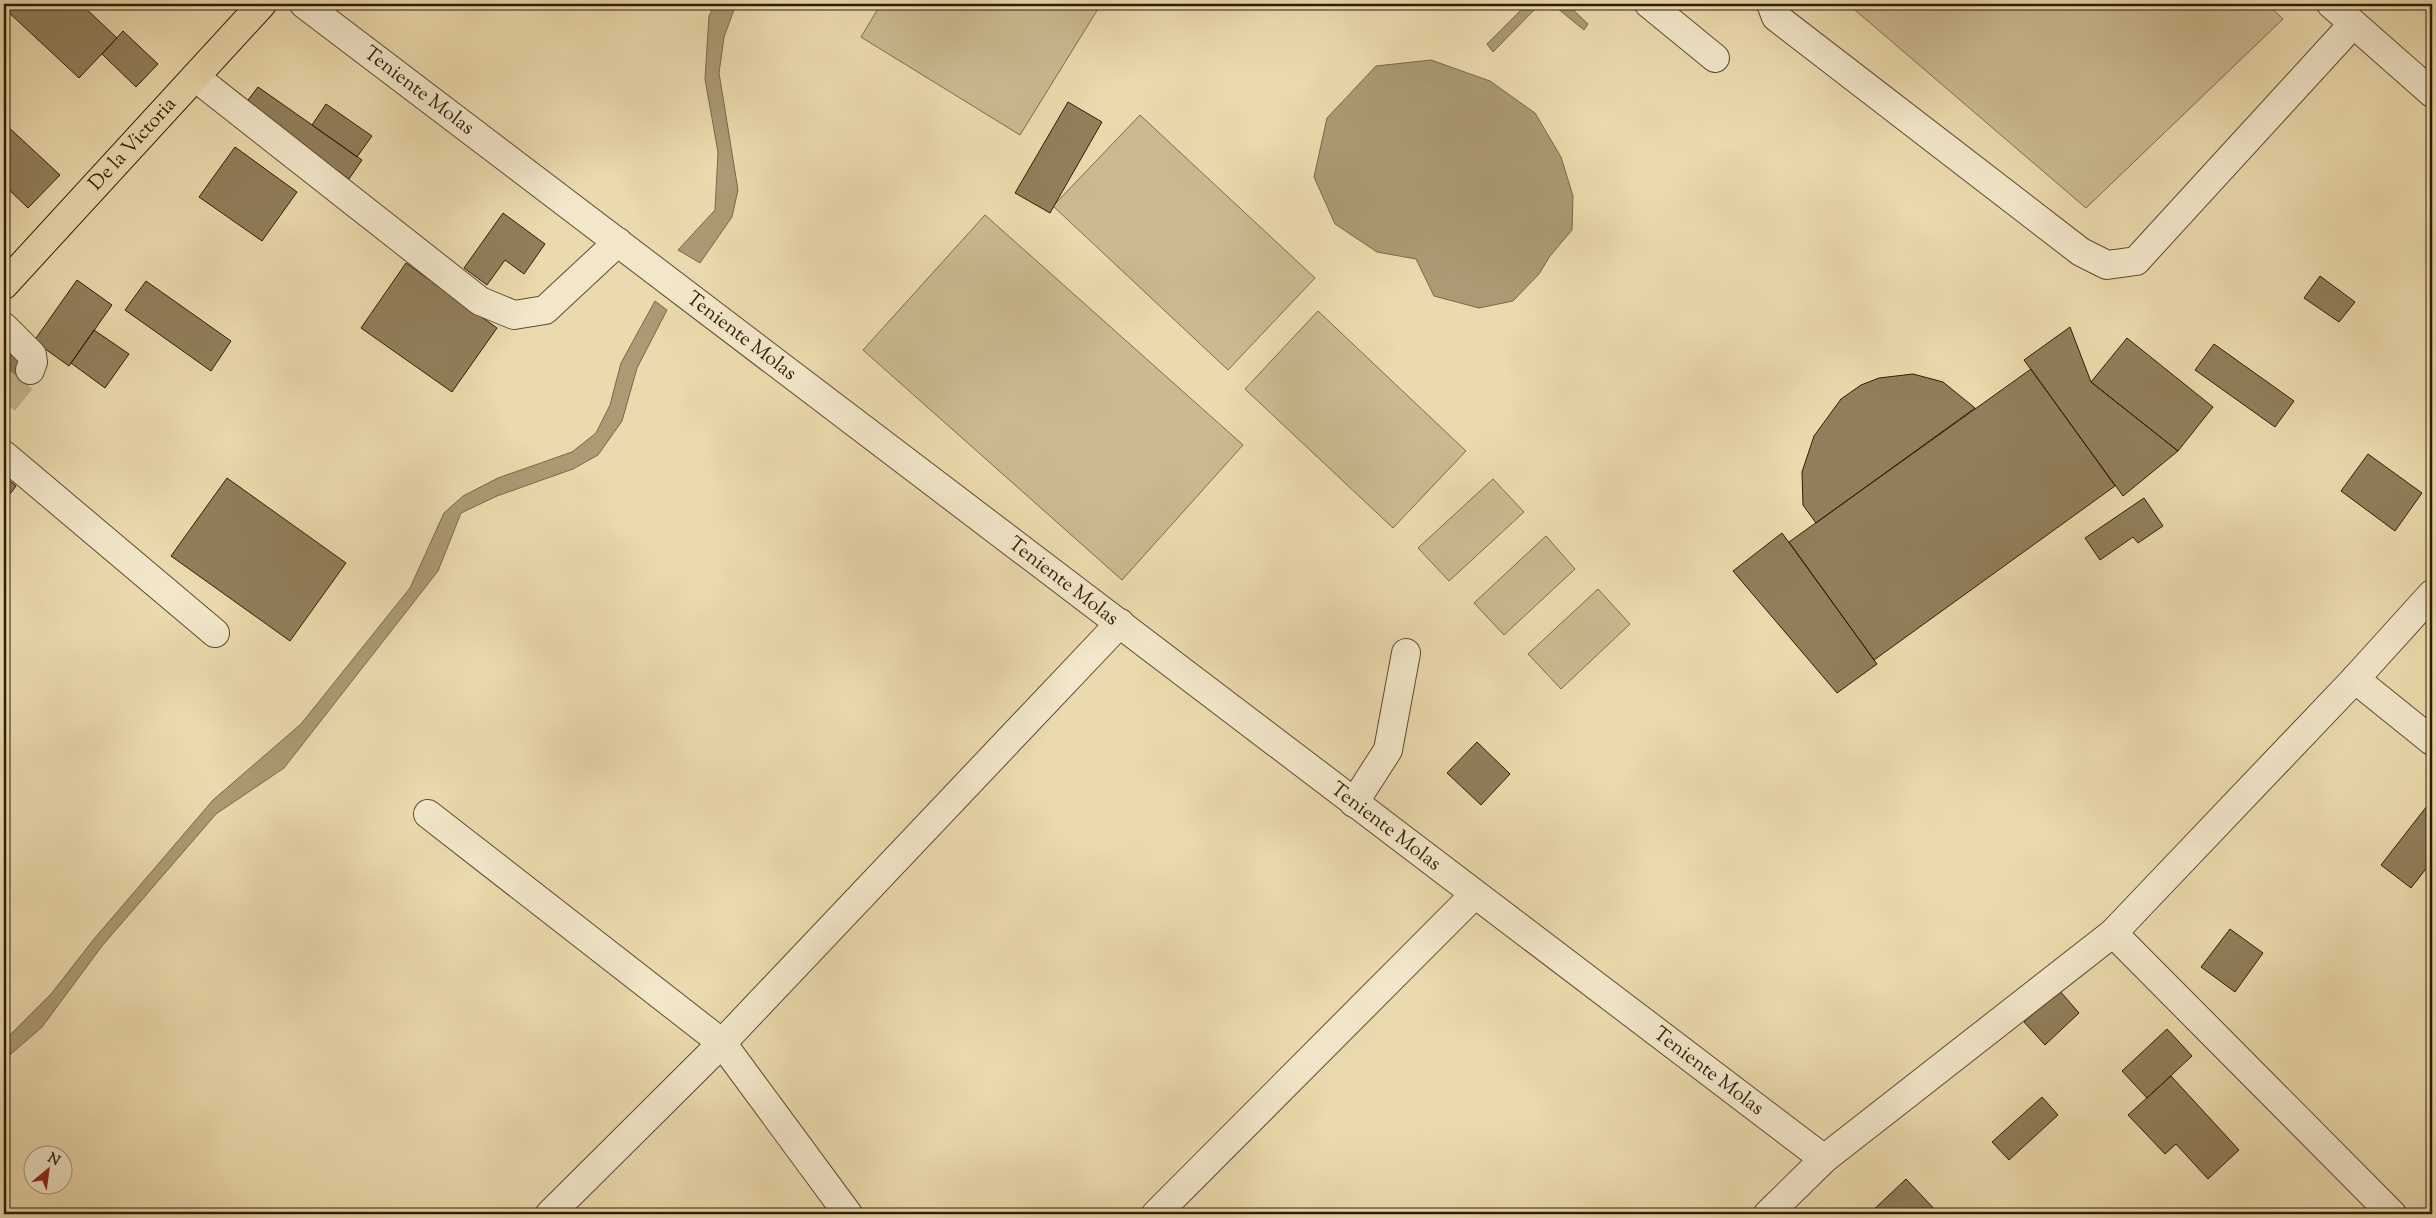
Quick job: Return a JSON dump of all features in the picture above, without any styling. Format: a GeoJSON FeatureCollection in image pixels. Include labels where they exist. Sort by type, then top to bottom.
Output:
{"type":"FeatureCollection","features":[{"type":"Feature","properties":{"kind":"main road","name":"De la Victoria"},"geometry":{"type":"LineString","coordinates":[[4,285],[262,4]]}},
{"type":"Feature","properties":{"kind":"street","name":"Teniente Molas"},"geometry":{"type":"LineString","coordinates":[[304,4],[1120,623],[1474,895],[1824,1159]]}},
{"type":"Feature","properties":{"kind":"street"},"geometry":{"type":"LineString","coordinates":[[1649,4],[1715,58]]}},
{"type":"Feature","properties":{"kind":"street"},"geometry":{"type":"LineString","coordinates":[[1771,4],[1776,18],[2081,252],[2107,265],[2136,261],[2352,24]]}},
{"type":"Feature","properties":{"kind":"street"},"geometry":{"type":"LineString","coordinates":[[2331,4],[2432,92]]}},
{"type":"Feature","properties":{"kind":"street"},"geometry":{"type":"LineString","coordinates":[[195,77],[480,301],[514,315],[546,310],[618,242]]}},
{"type":"Feature","properties":{"kind":"street"},"geometry":{"type":"LineString","coordinates":[[4,327],[32,355],[33,362],[30,370]]}},
{"type":"Feature","properties":{"kind":"street"},"geometry":{"type":"LineString","coordinates":[[4,455],[215,633]]}},
{"type":"Feature","properties":{"kind":"street"},"geometry":{"type":"LineString","coordinates":[[1768,1214],[1824,1159],[2113,933],[2355,680],[2432,594]]}},
{"type":"Feature","properties":{"kind":"street"},"geometry":{"type":"LineString","coordinates":[[550,1214],[722,1043],[1120,623]]}},
{"type":"Feature","properties":{"kind":"street"},"geometry":{"type":"LineString","coordinates":[[1354,803],[1388,750],[1406,653]]}},
{"type":"Feature","properties":{"kind":"street"},"geometry":{"type":"LineString","coordinates":[[2355,680],[2432,741]]}},
{"type":"Feature","properties":{"kind":"street"},"geometry":{"type":"LineString","coordinates":[[428,814],[722,1043],[848,1214]]}},
{"type":"Feature","properties":{"kind":"street"},"geometry":{"type":"LineString","coordinates":[[1156,1214],[1474,895]]}},
{"type":"Feature","properties":{"kind":"street"},"geometry":{"type":"LineString","coordinates":[[2113,933],[2392,1214]]}},
{"type":"Feature","properties":{"kind":"shaded area"},"geometry":{"type":"Polygon","coordinates":[[[715,4],[736,4],[724,37],[719,73],[738,190],[732,217],[700,263],[678,250],[715,210],[718,152],[705,79],[709,16],[715,4]]]}},
{"type":"Feature","properties":{"kind":"shaded area"},"geometry":{"type":"Polygon","coordinates":[[[881,4],[1101,4],[1020,135],[861,37],[881,4]]]}},
{"type":"Feature","properties":{"kind":"shaded area"},"geometry":{"type":"Polygon","coordinates":[[[1527,4],[1540,4],[1493,52],[1487,44],[1527,4]]]}},
{"type":"Feature","properties":{"kind":"shaded area"},"geometry":{"type":"Polygon","coordinates":[[[1552,4],[1567,4],[1588,24],[1584,30],[1552,4]]]}},
{"type":"Feature","properties":{"kind":"shaded area"},"geometry":{"type":"Polygon","coordinates":[[[1848,4],[2267,4],[2283,19],[2086,208],[1848,4]]]}},
{"type":"Feature","properties":{"kind":"shaded area"},"geometry":{"type":"Polygon","coordinates":[[[1431,60],[1490,81],[1535,113],[1561,157],[1573,196],[1572,230],[1550,256],[1539,274],[1513,301],[1479,308],[1434,296],[1416,259],[1377,252],[1335,224],[1314,177],[1327,118],[1376,66],[1431,60]]]}},
{"type":"Feature","properties":{"kind":"shaded area"},"geometry":{"type":"Polygon","coordinates":[[[1140,115],[1315,278],[1228,370],[1053,206],[1140,115]]]}},
{"type":"Feature","properties":{"kind":"shaded area"},"geometry":{"type":"Polygon","coordinates":[[[985,215],[1243,445],[1122,580],[863,350],[985,215]]]}},
{"type":"Feature","properties":{"kind":"shaded area"},"geometry":{"type":"Polygon","coordinates":[[[655,301],[667,310],[637,368],[622,421],[598,455],[573,469],[497,496],[461,513],[438,571],[284,768],[216,814],[102,946],[42,1027],[4,1060],[4,1041],[51,994],[94,939],[213,800],[301,724],[410,588],[444,513],[463,496],[498,478],[572,452],[596,433],[610,405],[621,363],[655,301]]]}},
{"type":"Feature","properties":{"kind":"shaded area"},"geometry":{"type":"Polygon","coordinates":[[[1318,311],[1466,451],[1393,528],[1245,389],[1318,311]]]}},
{"type":"Feature","properties":{"kind":"shaded area"},"geometry":{"type":"Polygon","coordinates":[[[1493,479],[1524,512],[1449,581],[1418,548],[1493,479]]]}},
{"type":"Feature","properties":{"kind":"shaded area"},"geometry":{"type":"Polygon","coordinates":[[[1546,536],[1575,569],[1504,635],[1474,603],[1546,536]]]}},
{"type":"Feature","properties":{"kind":"shaded area"},"geometry":{"type":"Polygon","coordinates":[[[1598,589],[1630,624],[1561,689],[1528,654],[1598,589]]]}},
{"type":"Feature","properties":{"kind":"building"},"geometry":{"type":"Polygon","coordinates":[[[4,4],[81,4],[117,38],[79,78],[4,8],[4,4]]]}},
{"type":"Feature","properties":{"kind":"building"},"geometry":{"type":"Polygon","coordinates":[[[123,31],[158,64],[136,87],[102,54],[123,31]]]}},
{"type":"Feature","properties":{"kind":"building"},"geometry":{"type":"Polygon","coordinates":[[[258,87],[362,160],[349,179],[245,104],[258,87]]]}},
{"type":"Feature","properties":{"kind":"building"},"geometry":{"type":"Polygon","coordinates":[[[1068,102],[1102,122],[1050,213],[1015,193],[1068,102]]]}},
{"type":"Feature","properties":{"kind":"building"},"geometry":{"type":"Polygon","coordinates":[[[326,104],[372,136],[357,157],[312,125],[326,104]]]}},
{"type":"Feature","properties":{"kind":"building"},"geometry":{"type":"Polygon","coordinates":[[[4,123],[60,175],[28,208],[4,185],[4,123]]]}},
{"type":"Feature","properties":{"kind":"building"},"geometry":{"type":"Polygon","coordinates":[[[235,147],[297,192],[262,241],[199,197],[235,147]]]}},
{"type":"Feature","properties":{"kind":"building"},"geometry":{"type":"Polygon","coordinates":[[[503,213],[545,244],[524,274],[505,260],[487,285],[464,268],[503,213]]]}},
{"type":"Feature","properties":{"kind":"building"},"geometry":{"type":"Polygon","coordinates":[[[406,263],[497,328],[452,392],[361,328],[406,263]]]}},
{"type":"Feature","properties":{"kind":"building"},"geometry":{"type":"Polygon","coordinates":[[[2320,276],[2355,302],[2339,322],[2304,298],[2320,276]]]}},
{"type":"Feature","properties":{"kind":"building"},"geometry":{"type":"Polygon","coordinates":[[[77,280],[112,305],[69,366],[34,341],[77,280]]]}},
{"type":"Feature","properties":{"kind":"building"},"geometry":{"type":"Polygon","coordinates":[[[146,281],[231,341],[211,371],[125,310],[146,281]]]}},
{"type":"Feature","properties":{"kind":"building"},"geometry":{"type":"Polygon","coordinates":[[[2070,327],[2091,382],[2178,451],[2123,496],[2024,360],[2070,327]]]}},
{"type":"Feature","properties":{"kind":"building"},"geometry":{"type":"Polygon","coordinates":[[[94,330],[129,354],[105,388],[71,363],[94,330]]]}},
{"type":"Feature","properties":{"kind":"building"},"geometry":{"type":"Polygon","coordinates":[[[2127,338],[2213,407],[2178,451],[2091,382],[2127,338]]]}},
{"type":"Feature","properties":{"kind":"building"},"geometry":{"type":"Polygon","coordinates":[[[2214,344],[2294,401],[2275,427],[2195,370],[2214,344]]]}},
{"type":"Feature","properties":{"kind":"building"},"geometry":{"type":"Polygon","coordinates":[[[4,349],[36,374],[4,414],[4,349]]]}},
{"type":"Feature","properties":{"kind":"building"},"geometry":{"type":"Polygon","coordinates":[[[2031,369],[2115,486],[1874,660],[1789,542],[2031,369]]]}},
{"type":"Feature","properties":{"kind":"building"},"geometry":{"type":"Polygon","coordinates":[[[1913,374],[1943,382],[1975,408],[1816,523],[1803,505],[1802,472],[1814,436],[1841,399],[1861,385],[1879,378],[1913,374]]]}},
{"type":"Feature","properties":{"kind":"building"},"geometry":{"type":"Polygon","coordinates":[[[2368,454],[2422,493],[2395,531],[2341,491],[2368,454]]]}},
{"type":"Feature","properties":{"kind":"building"},"geometry":{"type":"Polygon","coordinates":[[[4,476],[16,486],[4,502],[4,476]]]}},
{"type":"Feature","properties":{"kind":"building"},"geometry":{"type":"Polygon","coordinates":[[[227,478],[346,563],[290,641],[171,556],[227,478]]]}},
{"type":"Feature","properties":{"kind":"building"},"geometry":{"type":"Polygon","coordinates":[[[2144,498],[2163,526],[2138,543],[2133,537],[2100,560],[2085,538],[2144,498]]]}},
{"type":"Feature","properties":{"kind":"building"},"geometry":{"type":"Polygon","coordinates":[[[1782,533],[1877,664],[1837,693],[1733,571],[1782,533]]]}},
{"type":"Feature","properties":{"kind":"building"},"geometry":{"type":"Polygon","coordinates":[[[1477,742],[1510,774],[1481,805],[1447,773],[1477,742]]]}},
{"type":"Feature","properties":{"kind":"building"},"geometry":{"type":"Polygon","coordinates":[[[2427,806],[2432,810],[2432,861],[2411,888],[2381,865],[2427,806]]]}},
{"type":"Feature","properties":{"kind":"building"},"geometry":{"type":"Polygon","coordinates":[[[2230,929],[2263,953],[2235,992],[2201,967],[2230,929]]]}},
{"type":"Feature","properties":{"kind":"building"},"geometry":{"type":"Polygon","coordinates":[[[2059,990],[2079,1013],[2045,1045],[2024,1022],[2059,990]]]}},
{"type":"Feature","properties":{"kind":"building"},"geometry":{"type":"Polygon","coordinates":[[[2167,1029],[2192,1056],[2147,1098],[2122,1071],[2167,1029]]]}},
{"type":"Feature","properties":{"kind":"building"},"geometry":{"type":"Polygon","coordinates":[[[2171,1076],[2239,1150],[2208,1179],[2176,1144],[2165,1154],[2128,1115],[2171,1076]]]}},
{"type":"Feature","properties":{"kind":"building"},"geometry":{"type":"Polygon","coordinates":[[[2042,1097],[2058,1115],[2009,1160],[1992,1142],[2042,1097]]]}},
{"type":"Feature","properties":{"kind":"building"},"geometry":{"type":"Polygon","coordinates":[[[1906,1179],[1939,1214],[1869,1214],[1906,1179]]]}},
{"type":"Feature","properties":{"kind":"tunnel"},"geometry":{"type":"LineString","coordinates":[[4,402],[30,370]]}}]}
